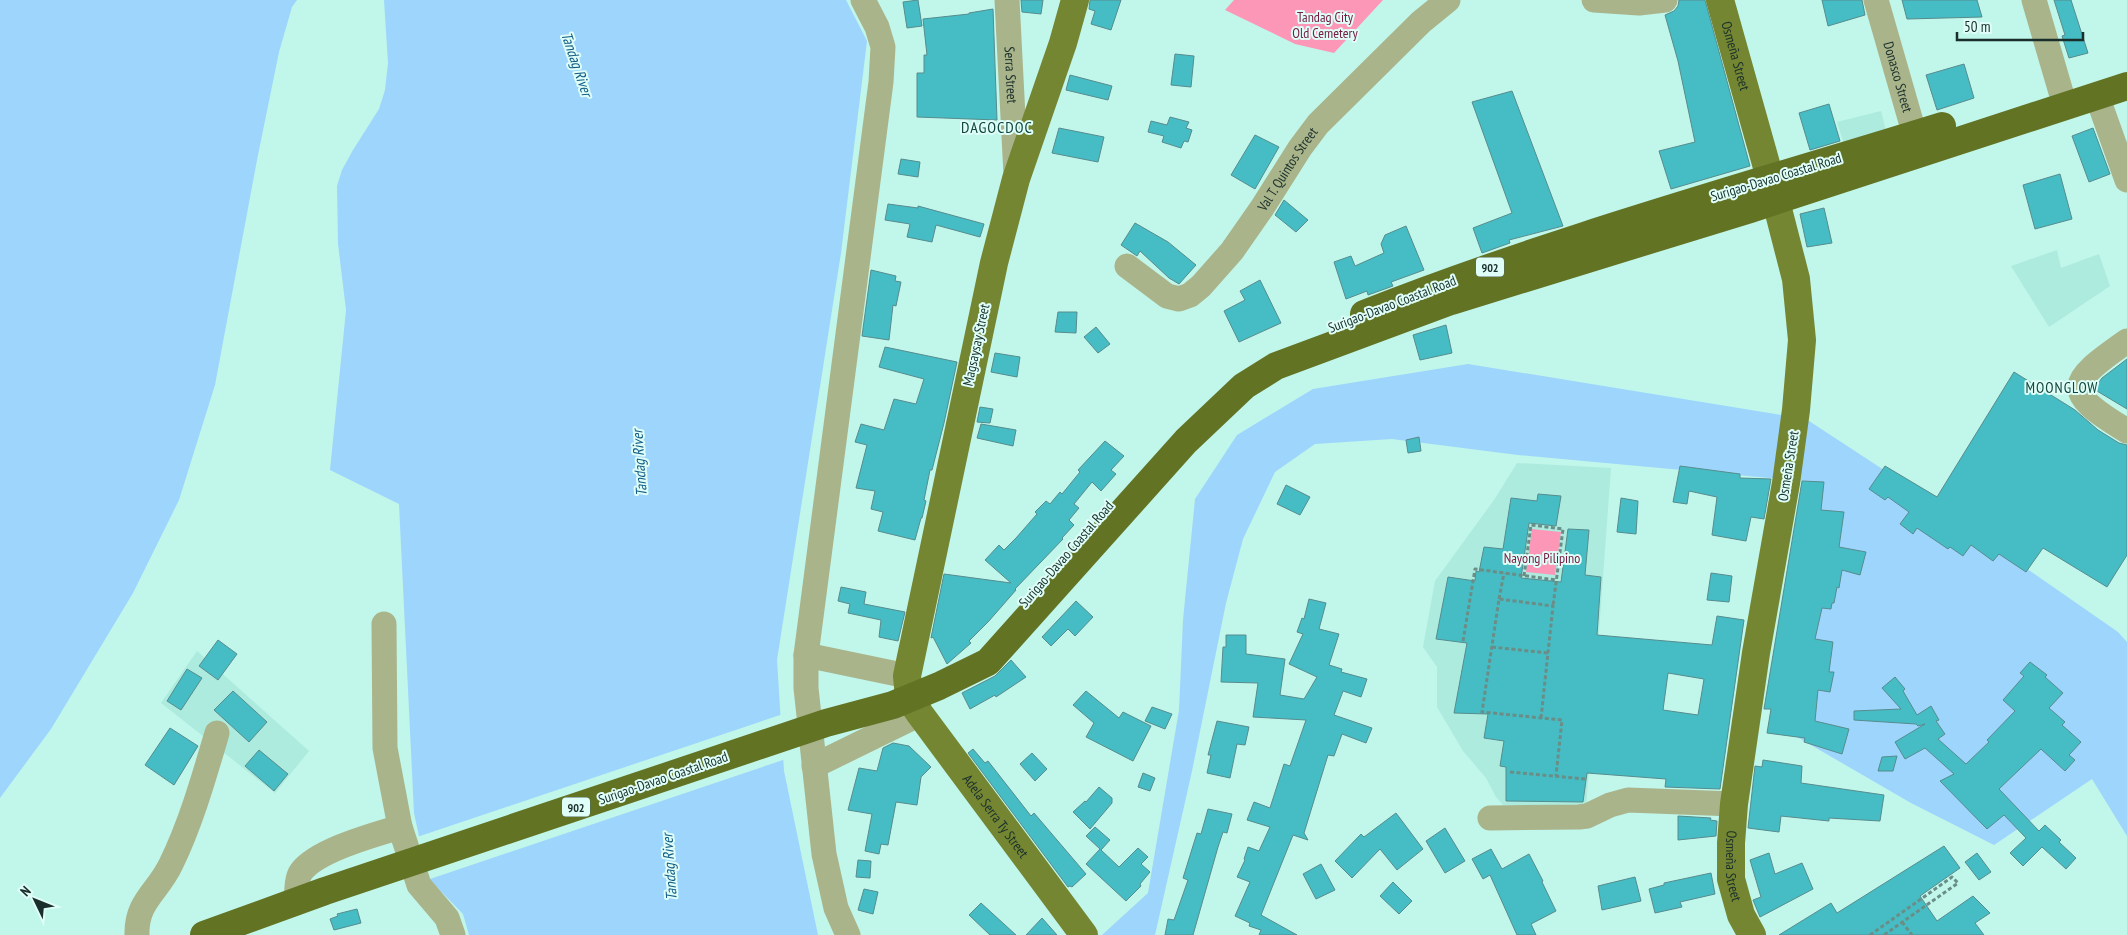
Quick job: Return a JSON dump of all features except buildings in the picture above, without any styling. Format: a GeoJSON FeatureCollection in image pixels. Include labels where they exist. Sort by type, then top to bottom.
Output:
{"type":"FeatureCollection","features":[{"type":"Feature","properties":{"kind":"highway","name":"Surigao-Davao Coastal Road"},"geometry":{"type":"LineString","coordinates":[[204,935],[326,891],[826,723],[892,705],[939,686],[979,665],[985,650],[995,636],[1197,418],[1206,396],[1231,376],[1268,352],[1448,292],[2063,98],[2127,70]]}},
{"type":"Feature","properties":{"kind":"highway","name":"Surigao-Davao Coastal Road"},"geometry":{"type":"LineString","coordinates":[[2063,98],[2097,96],[2127,86]]}},
{"type":"Feature","properties":{"kind":"main road","name":"Magsaysay Street"},"geometry":{"type":"LineString","coordinates":[[912,696],[994,263],[1016,179],[1063,43],[1075,0]]}},
{"type":"Feature","properties":{"kind":"main road","name":"Osmeña Street"},"geometry":{"type":"LineString","coordinates":[[1720,0],[1796,279],[1801,332],[1796,410],[1786,483],[1756,652],[1734,804],[1731,879],[1741,914],[1752,935]]}},
{"type":"Feature","properties":{"kind":"main road","name":"Adela Serra Ty Street"},"geometry":{"type":"LineString","coordinates":[[912,696],[1077,925]]}},
{"type":"Feature","properties":{"kind":"street"},"geometry":{"type":"LineString","coordinates":[[848,935],[836,908],[824,854],[806,688],[806,655],[881,82],[883,47],[877,27],[863,0]]}},
{"type":"Feature","properties":{"kind":"street","name":"Serra Street"},"geometry":{"type":"LineString","coordinates":[[1008,0],[1016,179]]}},
{"type":"Feature","properties":{"kind":"street","name":"Val T. Quintos Street"},"geometry":{"type":"LineString","coordinates":[[1127,266],[1167,296],[1180,299],[1190,295],[1201,286],[1232,251],[1318,124],[1421,22],[1448,0]]}},
{"type":"Feature","properties":{"kind":"street"},"geometry":{"type":"LineString","coordinates":[[1594,0],[1639,2],[1665,0]]}},
{"type":"Feature","properties":{"kind":"street","name":"Donasco Street"},"geometry":{"type":"LineString","coordinates":[[1876,0],[1918,144]]}},
{"type":"Feature","properties":{"kind":"street"},"geometry":{"type":"LineString","coordinates":[[2034,0],[2063,98]]}},
{"type":"Feature","properties":{"kind":"street"},"geometry":{"type":"LineString","coordinates":[[2097,96],[2127,180]]}},
{"type":"Feature","properties":{"kind":"street"},"geometry":{"type":"LineString","coordinates":[[2127,341],[2083,376],[2079,385],[2080,392],[2086,402],[2097,413],[2127,431]]}},
{"type":"Feature","properties":{"kind":"street"},"geometry":{"type":"LineString","coordinates":[[384,624],[385,748],[400,827],[419,885],[447,918],[453,935]]}},
{"type":"Feature","properties":{"kind":"street"},"geometry":{"type":"LineString","coordinates":[[806,655],[912,696]]}},
{"type":"Feature","properties":{"kind":"street"},"geometry":{"type":"LineString","coordinates":[[814,766],[912,696]]}},
{"type":"Feature","properties":{"kind":"street"},"geometry":{"type":"LineString","coordinates":[[137,935],[139,913],[171,865],[194,807],[217,733]]}},
{"type":"Feature","properties":{"kind":"street"},"geometry":{"type":"LineString","coordinates":[[1490,818],[1588,816],[1610,805],[1628,800],[1734,804]]}},
{"type":"Feature","properties":{"kind":"street"},"geometry":{"type":"LineString","coordinates":[[296,903],[300,874],[313,860],[361,839],[400,827]]}},
{"type":"Feature","properties":{"kind":"path"},"geometry":{"type":"LineString","coordinates":[[1524,576],[1531,526],[1564,529],[1556,580],[1541,718]]}},
{"type":"Feature","properties":{"kind":"path"},"geometry":{"type":"LineString","coordinates":[[1463,641],[1475,569],[1556,580]]}},
{"type":"Feature","properties":{"kind":"path"},"geometry":{"type":"LineString","coordinates":[[1504,573],[1482,712],[1562,720],[1556,776]]}},
{"type":"Feature","properties":{"kind":"path"},"geometry":{"type":"LineString","coordinates":[[1500,599],[1553,606]]}},
{"type":"Feature","properties":{"kind":"path"},"geometry":{"type":"LineString","coordinates":[[1492,647],[1548,652]]}},
{"type":"Feature","properties":{"kind":"path"},"geometry":{"type":"LineString","coordinates":[[1510,772],[1585,779]]}},
{"type":"Feature","properties":{"kind":"path"},"geometry":{"type":"LineString","coordinates":[[1870,935],[1952,877],[1958,882],[1884,935]]}},
{"type":"Feature","properties":{"kind":"path"},"geometry":{"type":"LineString","coordinates":[[1902,922],[1912,935]]}},
{"type":"Feature","properties":{"kind":"shaded area"},"geometry":{"type":"Polygon","coordinates":[[[1881,111],[1886,131],[1844,144],[1837,122],[1881,111]]]}},
{"type":"Feature","properties":{"kind":"shaded area"},"geometry":{"type":"Polygon","coordinates":[[[2057,250],[2061,268],[2099,254],[2110,286],[2049,327],[2011,266],[2057,250]]]}},
{"type":"Feature","properties":{"kind":"shaded area"},"geometry":{"type":"Polygon","coordinates":[[[1517,463],[1611,468],[1586,809],[1503,805],[1496,797],[1486,778],[1463,751],[1437,707],[1437,667],[1423,647],[1435,581],[1494,500],[1517,463]]]}},
{"type":"Feature","properties":{"kind":"shaded area"},"geometry":{"type":"Polygon","coordinates":[[[197,651],[309,751],[275,793],[161,703],[197,651]]]}},
{"type":"Feature","properties":{"kind":"green space","name":"Tandag City Old Cemetery"},"geometry":{"type":"Polygon","coordinates":[[[1234,0],[1383,0],[1334,53],[1295,44],[1225,10],[1234,0]]]}},
{"type":"Feature","properties":{"kind":"green space","name":"Nayong Pilipino"},"geometry":{"type":"Polygon","coordinates":[[[1532,529],[1561,532],[1555,575],[1526,572],[1532,529]]]}},
{"type":"Feature","properties":{"kind":"water"},"geometry":{"type":"Polygon","coordinates":[[[0,0],[297,0],[292,7],[279,52],[215,385],[179,500],[133,593],[51,729],[0,798],[0,0]]]}},
{"type":"Feature","properties":{"kind":"water","name":"Tandag River"},"geometry":{"type":"Polygon","coordinates":[[[384,0],[846,0],[867,41],[841,253],[777,660],[784,771],[818,935],[469,935],[463,914],[428,878],[414,813],[399,504],[330,470],[346,310],[338,244],[337,186],[342,170],[379,109],[385,90],[388,63],[384,0]]]}},
{"type":"Feature","properties":{"kind":"water"},"geometry":{"type":"Polygon","coordinates":[[[1468,364],[1806,419],[1893,476],[2118,632],[2127,642],[2127,836],[2092,779],[1994,845],[1911,803],[1792,734],[1799,651],[1824,483],[1518,455],[1392,439],[1315,444],[1275,472],[1243,539],[1226,603],[1192,771],[1155,935],[1102,935],[1148,893],[1179,710],[1183,620],[1195,499],[1237,435],[1313,389],[1468,364]]]}},
{"type":"Feature","properties":{"kind":"pier"},"geometry":{"type":"Polygon","coordinates":[[[783,714],[786,759],[426,879],[417,837],[783,714]]]}},
{"type":"Feature","properties":{"kind":"district","name":"DAGOCDOC"},"geometry":{"type":"Point","coordinates":[997,127]}},
{"type":"Feature","properties":{"kind":"district","name":"MOONGLOW"},"geometry":{"type":"Point","coordinates":[2062,387]}}]}
